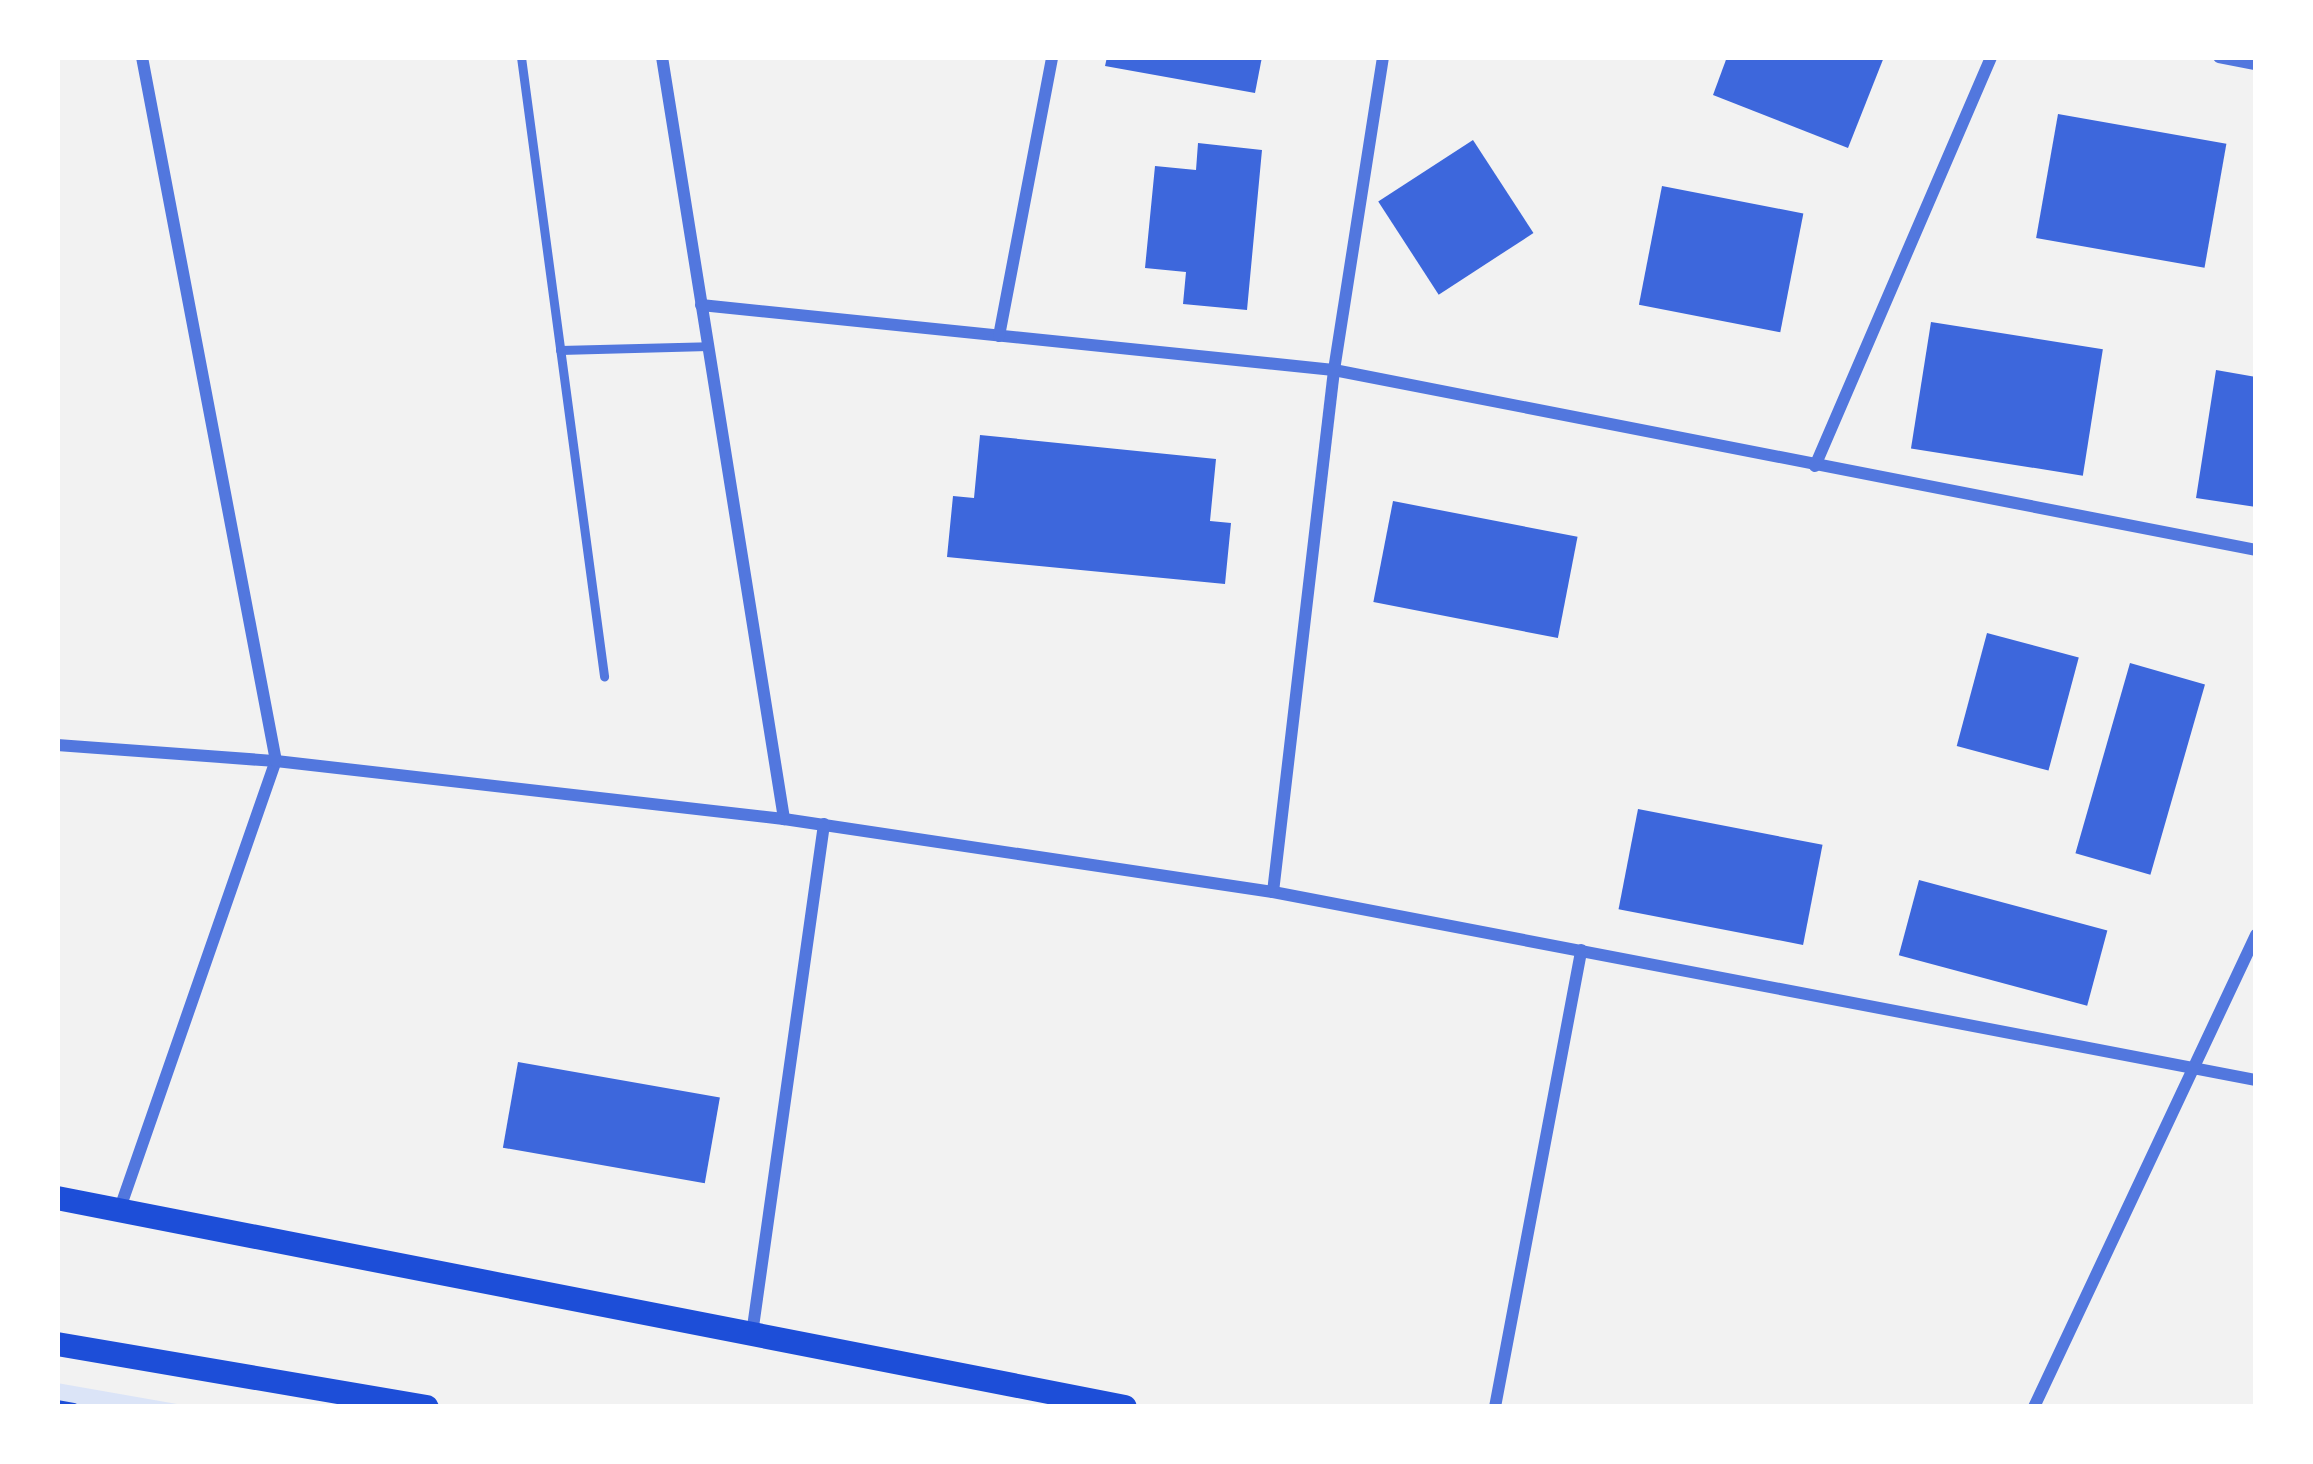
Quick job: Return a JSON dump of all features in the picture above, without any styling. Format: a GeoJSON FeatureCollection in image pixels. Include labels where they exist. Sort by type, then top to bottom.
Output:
{"type":"FeatureCollection","features":[{"type":"Feature","properties":{"kind":"main road"},"geometry":{"type":"LineString","coordinates":[[57,1198],[1125,1407]]}},
{"type":"Feature","properties":{"kind":"main road"},"geometry":{"type":"LineString","coordinates":[[57,1344],[427,1407]]}},
{"type":"Feature","properties":{"kind":"street"},"geometry":{"type":"LineString","coordinates":[[118,1213],[276,761],[142,57]]}},
{"type":"Feature","properties":{"kind":"street"},"geometry":{"type":"LineString","coordinates":[[662,57],[784,820]]}},
{"type":"Feature","properties":{"kind":"street"},"geometry":{"type":"LineString","coordinates":[[999,336],[1052,57]]}},
{"type":"Feature","properties":{"kind":"street"},"geometry":{"type":"LineString","coordinates":[[1274,892],[1334,370],[1383,57]]}},
{"type":"Feature","properties":{"kind":"street"},"geometry":{"type":"LineString","coordinates":[[1815,466],[1991,57]]}},
{"type":"Feature","properties":{"kind":"street"},"geometry":{"type":"LineString","coordinates":[[2218,57],[2256,64]]}},
{"type":"Feature","properties":{"kind":"street"},"geometry":{"type":"LineString","coordinates":[[701,304],[1334,370],[2256,550]]}},
{"type":"Feature","properties":{"kind":"street"},"geometry":{"type":"LineString","coordinates":[[57,745],[276,761],[824,824],[1274,892],[2194,1064],[2256,1080]]}},
{"type":"Feature","properties":{"kind":"street"},"geometry":{"type":"LineString","coordinates":[[752,1335],[824,824]]}},
{"type":"Feature","properties":{"kind":"street"},"geometry":{"type":"LineString","coordinates":[[2034,1407],[2256,935]]}},
{"type":"Feature","properties":{"kind":"street"},"geometry":{"type":"LineString","coordinates":[[1496,1407],[1581,950]]}},
{"type":"Feature","properties":{"kind":"lane"},"geometry":{"type":"LineString","coordinates":[[521,57],[604,676]]}},
{"type":"Feature","properties":{"kind":"lane"},"geometry":{"type":"LineString","coordinates":[[560,350],[708,346]]}},
{"type":"Feature","properties":{"kind":"path"},"geometry":{"type":"LineString","coordinates":[[57,1404],[74,1407]]}},
{"type":"Feature","properties":{"kind":"shaded area"},"geometry":{"type":"Polygon","coordinates":[[[57,1383],[194,1407],[57,1407],[57,1383]]]}},
{"type":"Feature","properties":{"kind":"building"},"geometry":{"type":"Polygon","coordinates":[[[1107,57],[1262,57],[1255,93],[1105,66],[1107,57]]]}},
{"type":"Feature","properties":{"kind":"building"},"geometry":{"type":"Polygon","coordinates":[[[1727,57],[1884,57],[1848,148],[1713,95],[1727,57]]]}},
{"type":"Feature","properties":{"kind":"building"},"geometry":{"type":"Polygon","coordinates":[[[2058,114],[2226,144],[2205,268],[2036,238],[2058,114]]]}},
{"type":"Feature","properties":{"kind":"building"},"geometry":{"type":"Polygon","coordinates":[[[1473,140],[1533,233],[1439,295],[1378,202],[1473,140]]]}},
{"type":"Feature","properties":{"kind":"building"},"geometry":{"type":"Polygon","coordinates":[[[1198,143],[1262,150],[1247,310],[1183,304],[1186,272],[1145,268],[1155,166],[1196,170],[1198,143]]]}},
{"type":"Feature","properties":{"kind":"building"},"geometry":{"type":"Polygon","coordinates":[[[1662,186],[1803,213],[1780,332],[1639,305],[1662,186]]]}},
{"type":"Feature","properties":{"kind":"building"},"geometry":{"type":"Polygon","coordinates":[[[1931,322],[2103,349],[2083,476],[1911,448],[1931,322]]]}},
{"type":"Feature","properties":{"kind":"building"},"geometry":{"type":"Polygon","coordinates":[[[2216,370],[2256,377],[2256,507],[2196,498],[2216,370]]]}},
{"type":"Feature","properties":{"kind":"building"},"geometry":{"type":"Polygon","coordinates":[[[980,435],[1216,459],[1210,521],[1231,523],[1225,584],[947,557],[953,496],[974,498],[980,435]]]}},
{"type":"Feature","properties":{"kind":"building"},"geometry":{"type":"Polygon","coordinates":[[[1393,501],[1578,537],[1558,638],[1373,602],[1393,501]]]}},
{"type":"Feature","properties":{"kind":"building"},"geometry":{"type":"Polygon","coordinates":[[[1987,633],[2079,658],[2048,771],[1957,746],[1987,633]]]}},
{"type":"Feature","properties":{"kind":"building"},"geometry":{"type":"Polygon","coordinates":[[[2130,663],[2205,684],[2150,875],[2075,853],[2130,663]]]}},
{"type":"Feature","properties":{"kind":"building"},"geometry":{"type":"Polygon","coordinates":[[[1638,809],[1823,845],[1803,945],[1619,909],[1638,809]]]}},
{"type":"Feature","properties":{"kind":"building"},"geometry":{"type":"Polygon","coordinates":[[[1919,880],[2107,930],[2087,1006],[1899,955],[1919,880]]]}},
{"type":"Feature","properties":{"kind":"building"},"geometry":{"type":"Polygon","coordinates":[[[518,1062],[720,1098],[705,1183],[503,1148],[518,1062]]]}}]}
